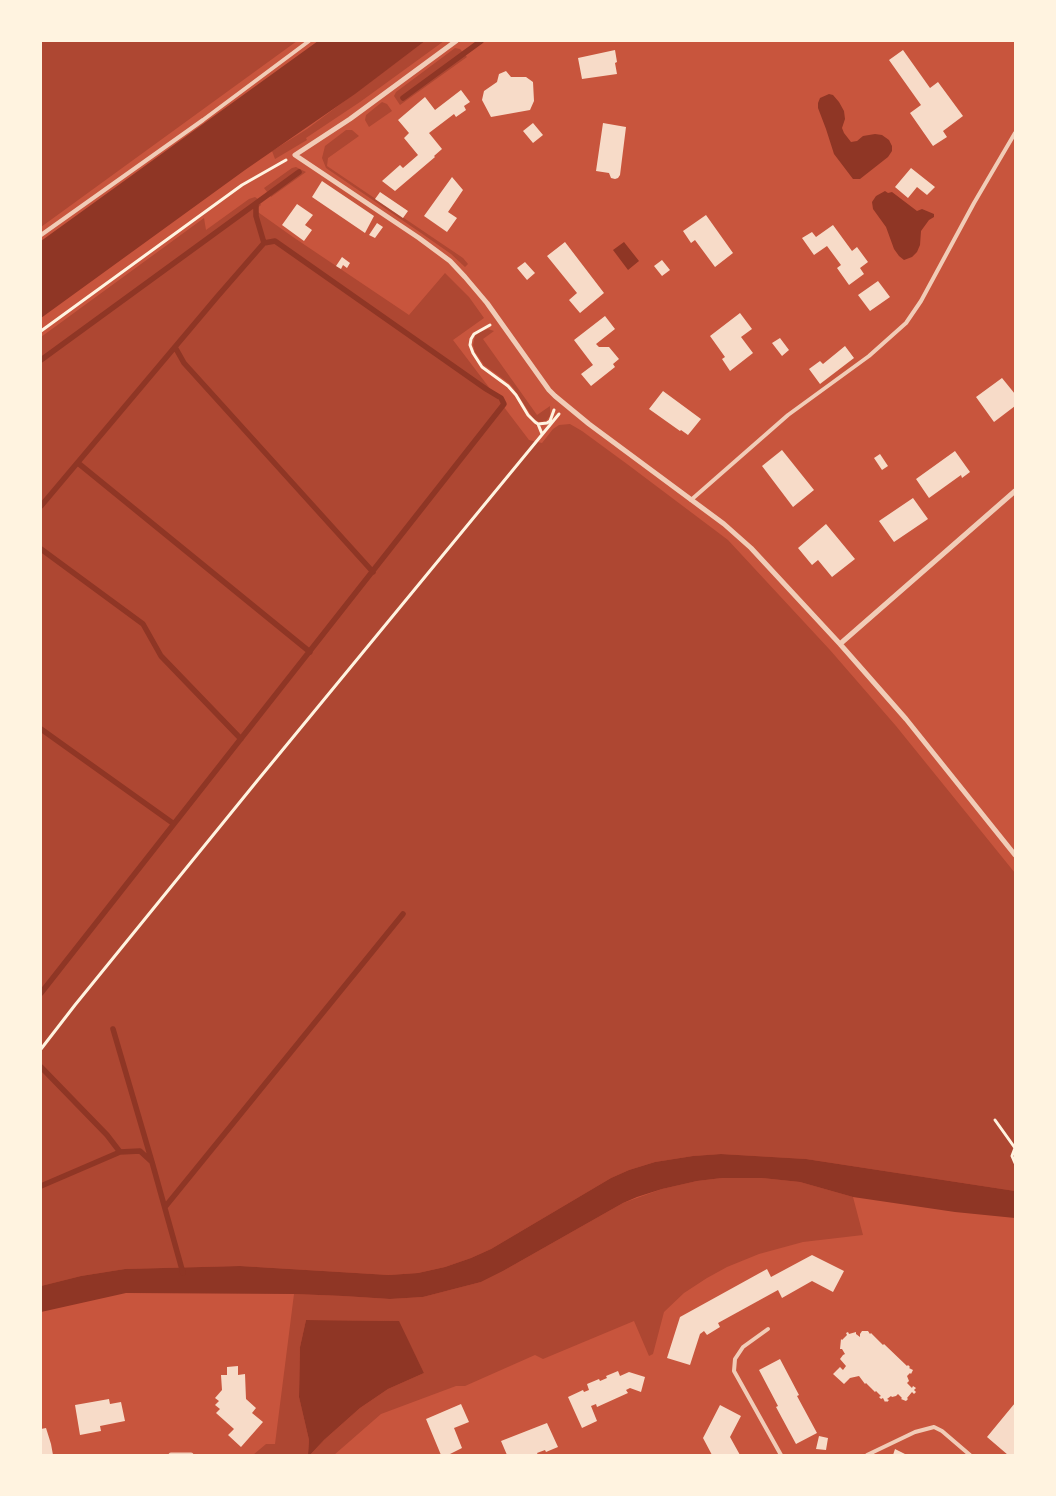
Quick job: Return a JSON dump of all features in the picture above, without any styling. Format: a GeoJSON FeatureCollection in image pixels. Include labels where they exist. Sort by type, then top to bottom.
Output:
{"type":"FeatureCollection","features":[{"type":"Feature","properties":{"kind":"street"},"geometry":{"type":"LineString","coordinates":[[456,41],[350,119],[295,155],[450,261],[479,293],[549,390],[559,400],[588,424],[724,524],[751,548],[906,719],[1015,855]]}},
{"type":"Feature","properties":{"kind":"street"},"geometry":{"type":"LineString","coordinates":[[840,644],[1015,491]]}},
{"type":"Feature","properties":{"kind":"street"},"geometry":{"type":"LineString","coordinates":[[171,1455],[191,1455]]}},
{"type":"Feature","properties":{"kind":"lane"},"geometry":{"type":"LineString","coordinates":[[41,236],[195,126],[309,41]]}},
{"type":"Feature","properties":{"kind":"lane"},"geometry":{"type":"LineString","coordinates":[[691,500],[788,415],[869,356],[906,323],[921,301],[974,203],[1015,133]]}},
{"type":"Feature","properties":{"kind":"lane"},"geometry":{"type":"LineString","coordinates":[[768,1329],[743,1347],[735,1359],[734,1371],[781,1455]]}},
{"type":"Feature","properties":{"kind":"lane"},"geometry":{"type":"LineString","coordinates":[[867,1455],[915,1432],[934,1428],[942,1431],[970,1455]]}},
{"type":"Feature","properties":{"kind":"path"},"geometry":{"type":"LineString","coordinates":[[41,331],[242,185],[295,155]]}},
{"type":"Feature","properties":{"kind":"path"},"geometry":{"type":"LineString","coordinates":[[500,321],[483,328],[471,338],[472,353],[482,367],[508,386],[516,395],[531,420],[538,424],[550,421],[559,400]]}},
{"type":"Feature","properties":{"kind":"path"},"geometry":{"type":"LineString","coordinates":[[41,1049],[250,789],[566,406]]}},
{"type":"Feature","properties":{"kind":"path"},"geometry":{"type":"LineString","coordinates":[[538,424],[542,434]]}},
{"type":"Feature","properties":{"kind":"path"},"geometry":{"type":"LineString","coordinates":[[995,1120],[1015,1148],[1012,1156],[1015,1163]]}},
{"type":"Feature","properties":{"kind":"shaded area"},"geometry":{"type":"Polygon","coordinates":[[[41,41],[297,41],[41,227],[41,41]]]}},
{"type":"Feature","properties":{"kind":"shaded area"},"geometry":{"type":"Polygon","coordinates":[[[318,41],[425,41],[355,94],[245,170],[41,318],[41,241],[318,41]]]}},
{"type":"Feature","properties":{"kind":"shaded area"},"geometry":{"type":"Polygon","coordinates":[[[425,41],[444,41],[360,102],[306,138],[307,140],[275,159],[272,151],[307,129],[425,41]]]}},
{"type":"Feature","properties":{"kind":"shaded area"},"geometry":{"type":"Polygon","coordinates":[[[455,48],[460,49],[467,57],[400,105],[394,96],[396,92],[455,48]]]}},
{"type":"Feature","properties":{"kind":"shaded area"},"geometry":{"type":"Polygon","coordinates":[[[829,94],[833,95],[844,111],[845,119],[842,128],[851,142],[857,141],[863,136],[875,134],[882,135],[889,140],[892,146],[892,151],[888,157],[860,179],[853,179],[834,154],[818,108],[820,98],[829,94]]]}},
{"type":"Feature","properties":{"kind":"shaded area"},"geometry":{"type":"Polygon","coordinates":[[[382,102],[387,104],[392,111],[369,127],[365,120],[366,115],[382,102]]]}},
{"type":"Feature","properties":{"kind":"shaded area"},"geometry":{"type":"Polygon","coordinates":[[[346,130],[352,130],[359,136],[328,158],[327,166],[463,258],[468,264],[465,267],[451,254],[326,168],[322,158],[325,146],[346,130]]]}},
{"type":"Feature","properties":{"kind":"shaded area"},"geometry":{"type":"Polygon","coordinates":[[[296,167],[306,172],[271,197],[264,188],[296,167]]]}},
{"type":"Feature","properties":{"kind":"shaded area"},"geometry":{"type":"Polygon","coordinates":[[[885,191],[888,193],[892,192],[917,211],[922,209],[934,214],[934,217],[929,220],[921,231],[920,245],[917,252],[912,257],[904,260],[894,249],[886,227],[873,209],[872,202],[876,196],[885,191]]]}},
{"type":"Feature","properties":{"kind":"shaded area"},"geometry":{"type":"Polygon","coordinates":[[[255,197],[261,205],[255,210],[409,315],[445,273],[469,297],[484,318],[453,340],[529,440],[542,443],[553,429],[559,425],[570,424],[728,540],[830,650],[896,726],[1015,873],[1015,1191],[806,1159],[721,1154],[693,1156],[655,1162],[629,1170],[611,1178],[491,1249],[445,1267],[418,1273],[389,1275],[240,1266],[125,1269],[81,1276],[41,1286],[41,337],[204,218],[206,230],[249,199],[255,197]]]}},
{"type":"Feature","properties":{"kind":"shaded area"},"geometry":{"type":"Polygon","coordinates":[[[624,242],[639,261],[628,270],[613,250],[624,242]]]}},
{"type":"Feature","properties":{"kind":"shaded area"},"geometry":{"type":"Polygon","coordinates":[[[488,329],[494,331],[483,339],[537,415],[550,406],[550,416],[546,421],[539,422],[533,418],[510,384],[484,365],[475,352],[473,345],[475,336],[488,329]]]}},
{"type":"Feature","properties":{"kind":"shaded area"},"geometry":{"type":"Polygon","coordinates":[[[721,1154],[806,1159],[1015,1191],[1015,1218],[955,1212],[853,1197],[800,1182],[762,1178],[722,1178],[697,1181],[637,1197],[481,1282],[423,1297],[390,1299],[294,1294],[126,1293],[41,1312],[41,1286],[81,1276],[125,1269],[240,1266],[389,1275],[418,1273],[445,1267],[491,1249],[611,1178],[629,1170],[655,1162],[721,1154]]]}},
{"type":"Feature","properties":{"kind":"shaded area"},"geometry":{"type":"Polygon","coordinates":[[[722,1178],[762,1178],[800,1182],[853,1197],[863,1235],[803,1242],[759,1254],[727,1267],[707,1278],[684,1293],[664,1312],[653,1354],[649,1356],[634,1321],[543,1359],[535,1355],[465,1386],[456,1386],[381,1414],[334,1455],[310,1455],[360,1408],[388,1389],[424,1373],[398,1321],[306,1320],[300,1347],[299,1397],[309,1440],[308,1455],[253,1455],[266,1444],[275,1444],[294,1294],[390,1299],[423,1297],[481,1282],[623,1203],[662,1189],[697,1181],[722,1178]]]}},
{"type":"Feature","properties":{"kind":"shaded area"},"geometry":{"type":"Polygon","coordinates":[[[306,1320],[399,1321],[424,1373],[388,1389],[360,1408],[310,1455],[308,1455],[309,1440],[299,1397],[300,1347],[306,1320]]]}},
{"type":"Feature","properties":{"kind":"building"},"geometry":{"type":"Polygon","coordinates":[[[615,50],[617,74],[582,79],[578,58],[615,50]]]}},
{"type":"Feature","properties":{"kind":"building"},"geometry":{"type":"Polygon","coordinates":[[[903,50],[930,88],[938,82],[963,116],[943,131],[947,137],[933,146],[910,113],[921,105],[889,60],[903,50]]]}},
{"type":"Feature","properties":{"kind":"building"},"geometry":{"type":"Polygon","coordinates":[[[506,71],[511,77],[526,77],[533,82],[534,101],[530,110],[491,117],[482,100],[484,91],[497,82],[499,74],[506,71]]]}},
{"type":"Feature","properties":{"kind":"building"},"geometry":{"type":"Polygon","coordinates":[[[461,90],[470,102],[464,106],[466,110],[456,117],[454,114],[429,133],[442,149],[395,191],[382,181],[400,165],[403,168],[418,155],[404,138],[409,133],[398,120],[425,97],[435,110],[461,90]]]}},
{"type":"Feature","properties":{"kind":"building"},"geometry":{"type":"Polygon","coordinates":[[[533,123],[543,135],[533,143],[523,131],[533,123]]]}},
{"type":"Feature","properties":{"kind":"building"},"geometry":{"type":"Polygon","coordinates":[[[603,123],[626,127],[620,175],[615,179],[611,178],[609,173],[596,171],[603,123]]]}},
{"type":"Feature","properties":{"kind":"building"},"geometry":{"type":"Polygon","coordinates":[[[911,168],[935,187],[927,195],[917,187],[908,198],[895,187],[911,168]]]}},
{"type":"Feature","properties":{"kind":"building"},"geometry":{"type":"Polygon","coordinates":[[[452,177],[463,190],[448,212],[457,218],[447,232],[424,216],[452,177]]]}},
{"type":"Feature","properties":{"kind":"building"},"geometry":{"type":"Polygon","coordinates":[[[322,181],[374,216],[365,233],[312,197],[322,181]]]}},
{"type":"Feature","properties":{"kind":"building"},"geometry":{"type":"Polygon","coordinates":[[[380,192],[408,211],[403,218],[375,199],[380,192]]]}},
{"type":"Feature","properties":{"kind":"building"},"geometry":{"type":"Polygon","coordinates":[[[297,204],[313,215],[305,225],[312,230],[304,241],[282,225],[297,204]]]}},
{"type":"Feature","properties":{"kind":"building"},"geometry":{"type":"Polygon","coordinates":[[[706,215],[733,253],[715,267],[695,240],[691,243],[683,231],[706,215]]]}},
{"type":"Feature","properties":{"kind":"building"},"geometry":{"type":"Polygon","coordinates":[[[377,223],[383,227],[375,238],[369,235],[377,223]]]}},
{"type":"Feature","properties":{"kind":"building"},"geometry":{"type":"Polygon","coordinates":[[[833,225],[852,251],[857,247],[868,262],[860,268],[864,274],[849,285],[837,268],[841,265],[827,246],[814,255],[802,238],[812,232],[816,237],[833,225]]]}},
{"type":"Feature","properties":{"kind":"building"},"geometry":{"type":"Polygon","coordinates":[[[565,242],[604,293],[580,313],[569,300],[577,293],[547,256],[565,242]]]}},
{"type":"Feature","properties":{"kind":"building"},"geometry":{"type":"Polygon","coordinates":[[[342,257],[350,263],[347,268],[343,265],[341,269],[336,266],[342,257]]]}},
{"type":"Feature","properties":{"kind":"building"},"geometry":{"type":"Polygon","coordinates":[[[662,260],[670,270],[662,276],[654,266],[662,260]]]}},
{"type":"Feature","properties":{"kind":"building"},"geometry":{"type":"Polygon","coordinates":[[[525,262],[535,273],[527,280],[517,268],[525,262]]]}},
{"type":"Feature","properties":{"kind":"building"},"geometry":{"type":"Polygon","coordinates":[[[878,281],[890,297],[870,311],[858,295],[878,281]]]}},
{"type":"Feature","properties":{"kind":"building"},"geometry":{"type":"Polygon","coordinates":[[[740,313],[752,329],[741,337],[753,353],[730,371],[722,359],[725,357],[710,336],[740,313]]]}},
{"type":"Feature","properties":{"kind":"building"},"geometry":{"type":"Polygon","coordinates":[[[605,316],[615,329],[596,344],[599,347],[609,347],[619,359],[613,364],[615,367],[591,386],[581,374],[593,365],[574,340],[605,316]]]}},
{"type":"Feature","properties":{"kind":"building"},"geometry":{"type":"Polygon","coordinates":[[[780,338],[789,350],[782,356],[772,343],[780,338]]]}},
{"type":"Feature","properties":{"kind":"building"},"geometry":{"type":"Polygon","coordinates":[[[845,346],[854,358],[820,384],[809,369],[820,361],[823,364],[845,346]]]}},
{"type":"Feature","properties":{"kind":"building"},"geometry":{"type":"Polygon","coordinates":[[[1002,378],[1015,394],[1015,406],[994,422],[976,397],[1002,378]]]}},
{"type":"Feature","properties":{"kind":"building"},"geometry":{"type":"Polygon","coordinates":[[[663,391],[701,419],[688,435],[649,409],[663,391]]]}},
{"type":"Feature","properties":{"kind":"building"},"geometry":{"type":"Polygon","coordinates":[[[782,450],[814,490],[793,507],[762,466],[782,450]]]}},
{"type":"Feature","properties":{"kind":"building"},"geometry":{"type":"Polygon","coordinates":[[[955,451],[970,472],[962,478],[961,475],[929,498],[916,479],[955,451]]]}},
{"type":"Feature","properties":{"kind":"building"},"geometry":{"type":"Polygon","coordinates":[[[880,454],[888,466],[882,470],[874,458],[880,454]]]}},
{"type":"Feature","properties":{"kind":"building"},"geometry":{"type":"Polygon","coordinates":[[[913,498],[928,519],[894,542],[879,521],[913,498]]]}},
{"type":"Feature","properties":{"kind":"building"},"geometry":{"type":"Polygon","coordinates":[[[826,524],[855,559],[832,577],[818,560],[812,565],[798,548],[826,524]]]}},
{"type":"Feature","properties":{"kind":"building"},"geometry":{"type":"Polygon","coordinates":[[[812,1255],[844,1271],[833,1292],[812,1281],[782,1298],[778,1290],[718,1323],[720,1327],[707,1335],[704,1331],[700,1334],[690,1365],[667,1358],[680,1317],[767,1269],[771,1277],[812,1255]]]}},
{"type":"Feature","properties":{"kind":"building"},"geometry":{"type":"Polygon","coordinates":[[[862,1331],[871,1333],[913,1370],[907,1376],[909,1381],[907,1383],[912,1388],[913,1386],[916,1388],[914,1390],[916,1392],[914,1394],[912,1392],[906,1401],[901,1399],[898,1394],[891,1396],[885,1402],[859,1376],[850,1378],[844,1384],[833,1374],[840,1367],[843,1370],[846,1366],[840,1359],[845,1354],[840,1349],[841,1339],[848,1332],[849,1334],[856,1332],[860,1337],[862,1331]]]}},
{"type":"Feature","properties":{"kind":"building"},"geometry":{"type":"Polygon","coordinates":[[[780,1359],[817,1433],[796,1444],[759,1370],[780,1359]]]}},
{"type":"Feature","properties":{"kind":"building"},"geometry":{"type":"Polygon","coordinates":[[[238,1366],[238,1375],[245,1374],[246,1399],[256,1408],[252,1413],[263,1422],[241,1447],[228,1435],[234,1429],[216,1413],[220,1409],[215,1405],[219,1401],[215,1398],[222,1390],[221,1375],[227,1375],[227,1367],[238,1366]]]}},
{"type":"Feature","properties":{"kind":"building"},"geometry":{"type":"Polygon","coordinates":[[[618,1371],[620,1376],[629,1372],[645,1377],[641,1392],[630,1388],[626,1390],[628,1393],[597,1407],[596,1404],[591,1406],[597,1421],[582,1428],[568,1397],[583,1390],[584,1392],[589,1390],[587,1384],[599,1379],[600,1381],[618,1371]]]}},
{"type":"Feature","properties":{"kind":"building"},"geometry":{"type":"Polygon","coordinates":[[[109,1399],[110,1404],[121,1402],[125,1421],[100,1426],[101,1431],[80,1435],[75,1405],[109,1399]]]}},
{"type":"Feature","properties":{"kind":"building"},"geometry":{"type":"Polygon","coordinates":[[[1015,1403],[1015,1455],[1008,1455],[987,1437],[1015,1403]]]}},
{"type":"Feature","properties":{"kind":"building"},"geometry":{"type":"Polygon","coordinates":[[[461,1404],[469,1422],[454,1428],[462,1448],[448,1455],[441,1455],[426,1419],[461,1404]]]}},
{"type":"Feature","properties":{"kind":"building"},"geometry":{"type":"Polygon","coordinates":[[[720,1405],[741,1416],[730,1437],[740,1455],[712,1455],[703,1438],[720,1405]]]}},
{"type":"Feature","properties":{"kind":"building"},"geometry":{"type":"Polygon","coordinates":[[[547,1423],[558,1447],[546,1452],[545,1450],[537,1453],[538,1455],[507,1455],[501,1441],[547,1423]]]}},
{"type":"Feature","properties":{"kind":"building"},"geometry":{"type":"Polygon","coordinates":[[[46,1428],[53,1455],[41,1455],[41,1429],[46,1428]]]}},
{"type":"Feature","properties":{"kind":"building"},"geometry":{"type":"Polygon","coordinates":[[[819,1436],[828,1438],[826,1450],[816,1449],[819,1436]]]}},
{"type":"Feature","properties":{"kind":"building"},"geometry":{"type":"Polygon","coordinates":[[[895,1449],[907,1455],[893,1455],[895,1449]]]}},
{"type":"Feature","properties":{"kind":"waterway"},"geometry":{"type":"LineString","coordinates":[[403,98],[481,41]]}},
{"type":"Feature","properties":{"kind":"waterway"},"geometry":{"type":"LineString","coordinates":[[41,360],[299,172]]}},
{"type":"Feature","properties":{"kind":"waterway"},"geometry":{"type":"LineString","coordinates":[[41,506],[264,243],[256,216],[256,204]]}},
{"type":"Feature","properties":{"kind":"waterway"},"geometry":{"type":"LineString","coordinates":[[41,993],[504,404],[501,398],[275,241],[264,243]]}},
{"type":"Feature","properties":{"kind":"waterway"},"geometry":{"type":"LineString","coordinates":[[175,347],[184,363],[373,572]]}},
{"type":"Feature","properties":{"kind":"waterway"},"geometry":{"type":"LineString","coordinates":[[78,463],[310,652]]}},
{"type":"Feature","properties":{"kind":"waterway"},"geometry":{"type":"LineString","coordinates":[[41,549],[143,624],[161,656],[241,739]]}},
{"type":"Feature","properties":{"kind":"waterway"},"geometry":{"type":"LineString","coordinates":[[41,729],[174,824]]}},
{"type":"Feature","properties":{"kind":"waterway"},"geometry":{"type":"LineString","coordinates":[[165,1207],[403,914]]}},
{"type":"Feature","properties":{"kind":"waterway"},"geometry":{"type":"LineString","coordinates":[[113,1029],[152,1162]]}},
{"type":"Feature","properties":{"kind":"waterway"},"geometry":{"type":"LineString","coordinates":[[41,1067],[107,1135],[120,1152],[140,1151],[152,1162],[183,1273]]}},
{"type":"Feature","properties":{"kind":"waterway"},"geometry":{"type":"LineString","coordinates":[[41,1186],[120,1152]]}}]}
